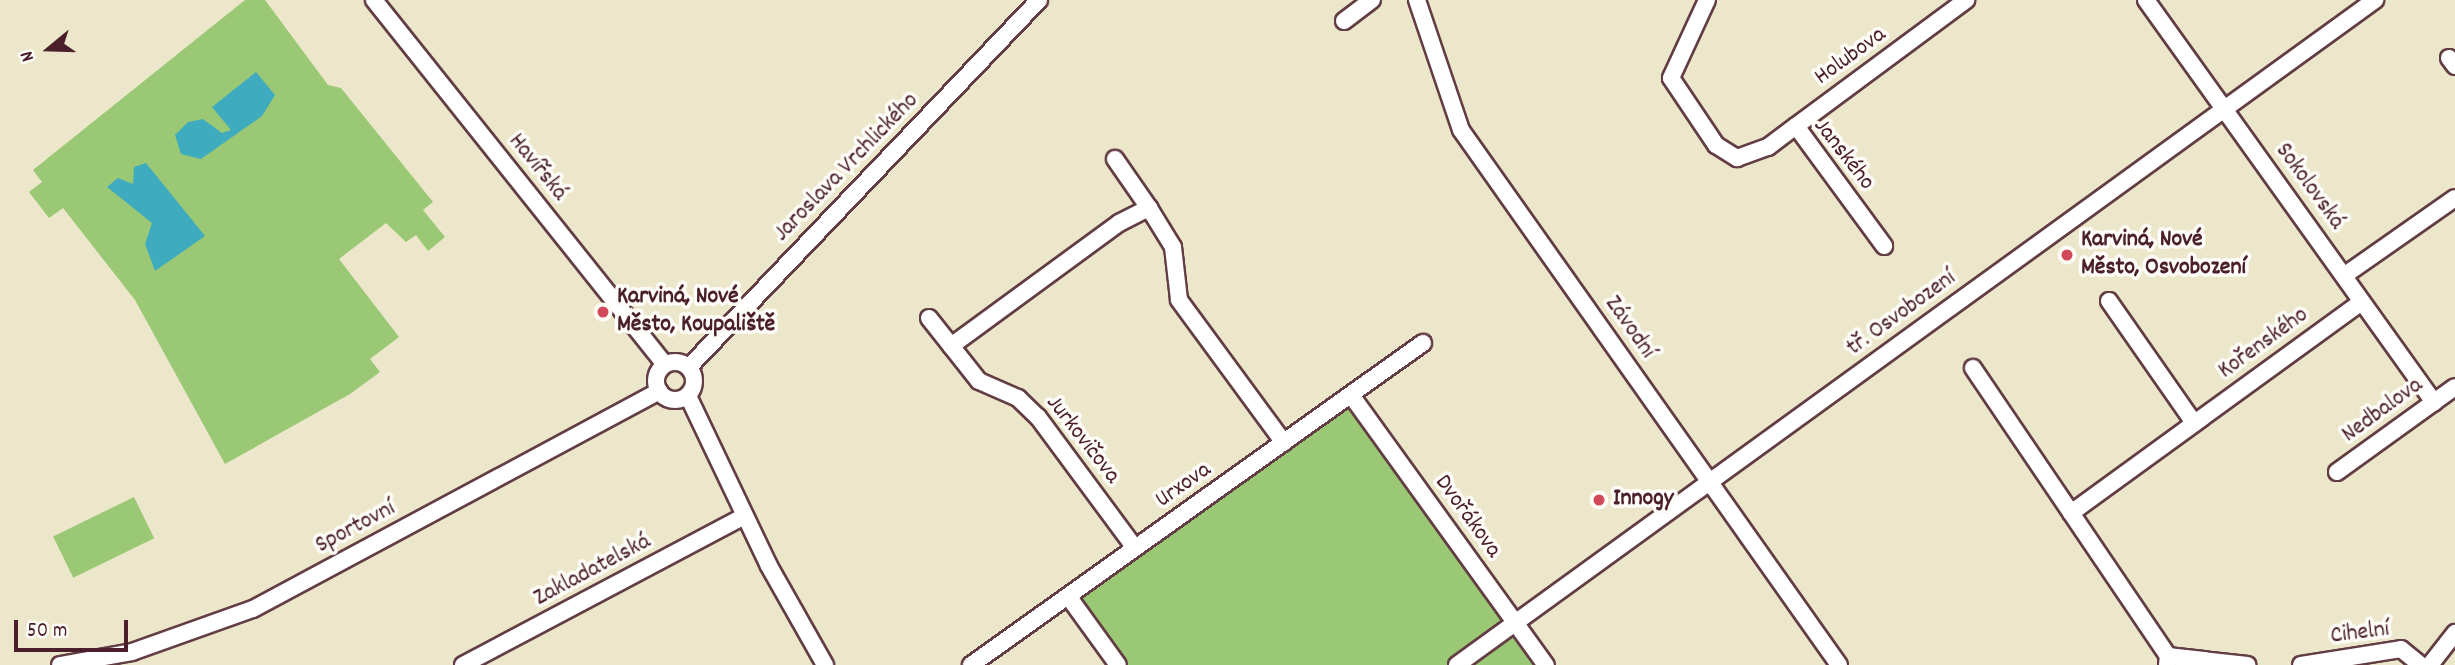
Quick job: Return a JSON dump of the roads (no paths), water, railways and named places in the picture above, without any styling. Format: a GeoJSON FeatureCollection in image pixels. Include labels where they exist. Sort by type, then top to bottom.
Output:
{"type":"FeatureCollection","features":[{"type":"Feature","properties":{"kind":"street","name":"Havířská"},"geometry":{"type":"LineString","coordinates":[[374,0],[665,364]]}},
{"type":"Feature","properties":{"kind":"street","name":"Jaroslava Vrchlického"},"geometry":{"type":"LineString","coordinates":[[689,367],[1039,0]]}},
{"type":"Feature","properties":{"kind":"street"},"geometry":{"type":"LineString","coordinates":[[1344,21],[1372,0]]}},
{"type":"Feature","properties":{"kind":"street","name":"Závodní"},"geometry":{"type":"LineString","coordinates":[[1417,0],[1461,130],[1839,665]]}},
{"type":"Feature","properties":{"kind":"street","name":"Janského"},"geometry":{"type":"LineString","coordinates":[[1707,0],[1671,78],[1716,145],[1737,158],[1768,147],[1796,126],[1884,246]]}},
{"type":"Feature","properties":{"kind":"street","name":"Holubova"},"geometry":{"type":"LineString","coordinates":[[1796,126],[1966,0]]}},
{"type":"Feature","properties":{"kind":"street","name":"Sokolovská"},"geometry":{"type":"LineString","coordinates":[[2146,0],[2434,402]]}},
{"type":"Feature","properties":{"kind":"street","name":"tř. Osvobození"},"geometry":{"type":"LineString","coordinates":[[1457,665],[1709,484],[2222,107],[2375,0]]}},
{"type":"Feature","properties":{"kind":"street"},"geometry":{"type":"LineString","coordinates":[[1115,159],[1173,247],[1179,300],[1284,443]]}},
{"type":"Feature","properties":{"kind":"street"},"geometry":{"type":"LineString","coordinates":[[2345,275],[2455,198]]}},
{"type":"Feature","properties":{"kind":"street"},"geometry":{"type":"LineString","coordinates":[[951,346],[1149,208]]}},
{"type":"Feature","properties":{"kind":"street"},"geometry":{"type":"LineString","coordinates":[[2109,301],[2194,423]]}},
{"type":"Feature","properties":{"kind":"street","name":"Kořenského"},"geometry":{"type":"LineString","coordinates":[[2071,513],[2361,302]]}},
{"type":"Feature","properties":{"kind":"street","name":"Jurkovičova"},"geometry":{"type":"LineString","coordinates":[[929,318],[979,381],[1018,398],[1038,417],[1135,548]]}},
{"type":"Feature","properties":{"kind":"street","name":"Urxova"},"geometry":{"type":"LineString","coordinates":[[971,665],[1423,343]]}},
{"type":"Feature","properties":{"kind":"street"},"geometry":{"type":"LineString","coordinates":[[665,364],[689,367],[694,385],[688,396],[669,399],[659,391],[656,379],[665,364]]}},
{"type":"Feature","properties":{"kind":"street"},"geometry":{"type":"LineString","coordinates":[[1973,368],[2167,661],[2247,665]]}},
{"type":"Feature","properties":{"kind":"street","name":"Nedbalova"},"geometry":{"type":"LineString","coordinates":[[2337,472],[2455,387]]}},
{"type":"Feature","properties":{"kind":"street","name":"Sportovní"},"geometry":{"type":"LineString","coordinates":[[60,665],[132,652],[253,609],[659,391]]}},
{"type":"Feature","properties":{"kind":"street","name":"Dvořákova"},"geometry":{"type":"LineString","coordinates":[[1351,395],[1546,665]]}},
{"type":"Feature","properties":{"kind":"street"},"geometry":{"type":"LineString","coordinates":[[688,396],[744,516],[825,665]]}},
{"type":"Feature","properties":{"kind":"street","name":"Zakladatelská"},"geometry":{"type":"LineString","coordinates":[[463,665],[744,516]]}},
{"type":"Feature","properties":{"kind":"street"},"geometry":{"type":"LineString","coordinates":[[1068,596],[1118,665]]}},
{"type":"Feature","properties":{"kind":"street"},"geometry":{"type":"LineString","coordinates":[[2430,665],[2455,633]]}},
{"type":"Feature","properties":{"kind":"street","name":"Cihelní"},"geometry":{"type":"LineString","coordinates":[[2301,665],[2401,649],[2421,665]]}},
{"type":"Feature","properties":{"kind":"water"},"geometry":{"type":"Polygon","coordinates":[[[256,72],[275,95],[262,116],[201,159],[181,154],[175,135],[188,122],[203,119],[222,133],[231,130],[212,107],[256,72]]]}},
{"type":"Feature","properties":{"kind":"water"},"geometry":{"type":"Polygon","coordinates":[[[146,163],[205,236],[155,271],[145,244],[152,223],[107,187],[118,178],[133,184],[134,167],[146,163]]]}},
{"type":"Feature","properties":{"kind":"place","name":"Karviná, Nové Město, Osvobození"},"geometry":{"type":"Point","coordinates":[2067,255]}},
{"type":"Feature","properties":{"kind":"place","name":"Karviná, Nové Město, Koupaliště"},"geometry":{"type":"Point","coordinates":[603,312]}},
{"type":"Feature","properties":{"kind":"place","name":"Innogy"},"geometry":{"type":"Point","coordinates":[1599,500]}}]}
